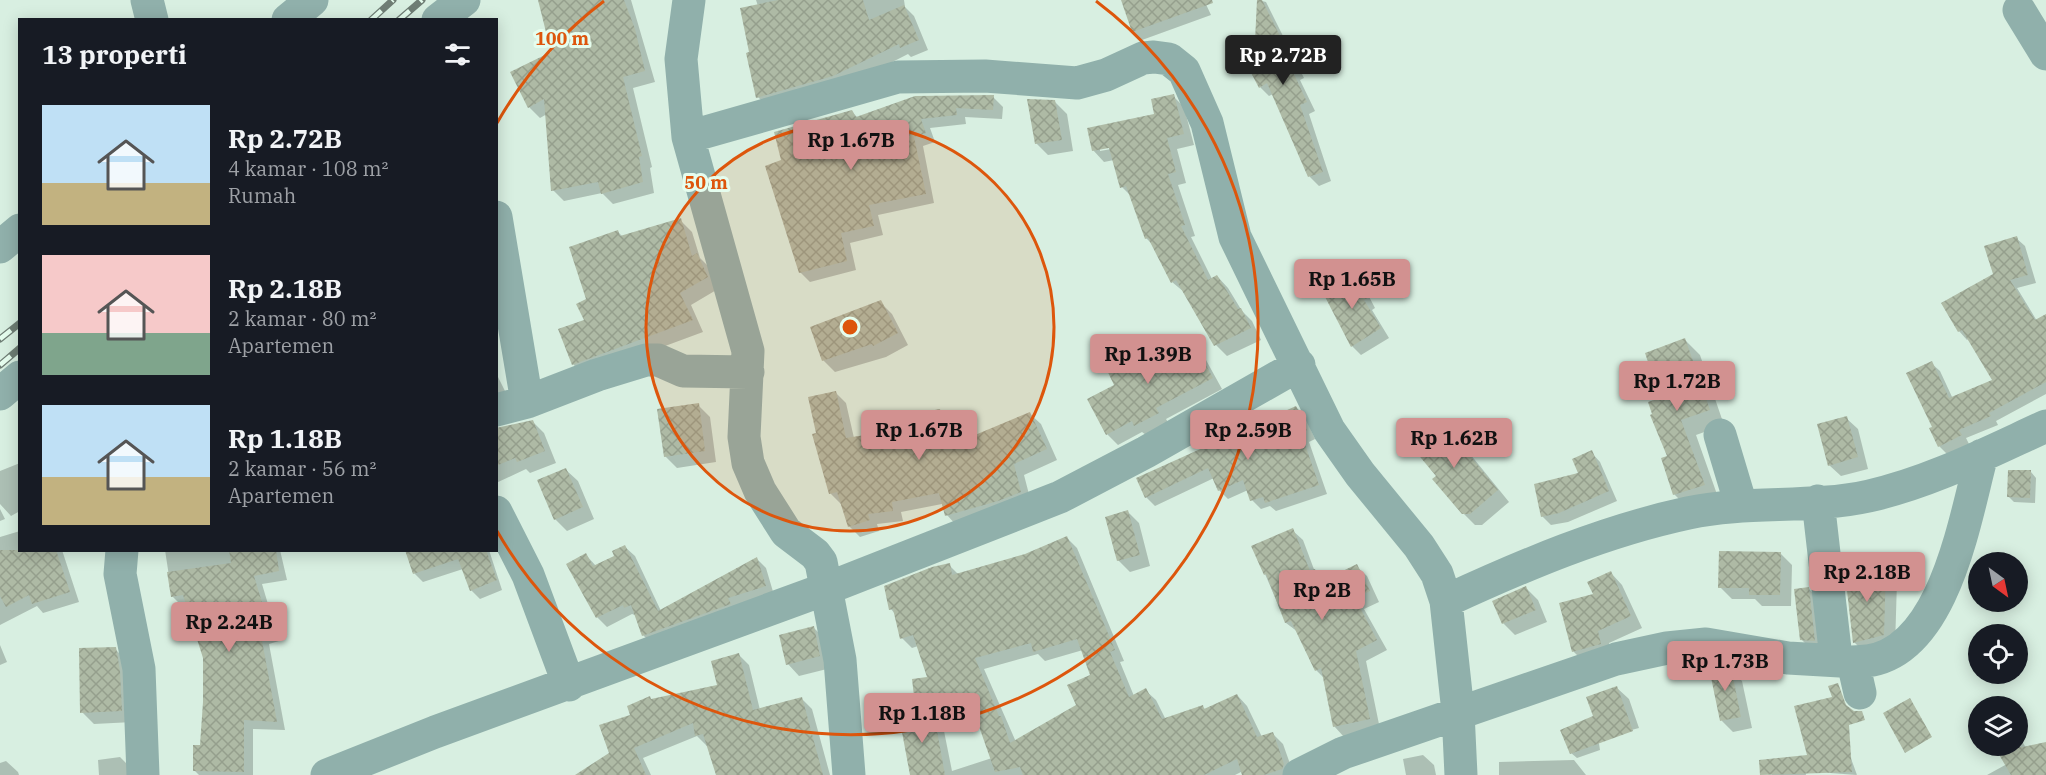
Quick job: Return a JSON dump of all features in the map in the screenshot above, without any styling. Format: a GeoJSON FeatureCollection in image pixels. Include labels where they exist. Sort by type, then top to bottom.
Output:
{"type":"FeatureCollection","features":[{"type":"Feature","properties":{"kind":"street"},"geometry":{"type":"LineString","coordinates":[[147,0],[152,18]]}},
{"type":"Feature","properties":{"kind":"street"},"geometry":{"type":"LineString","coordinates":[[290,18],[312,0]]}},
{"type":"Feature","properties":{"kind":"street"},"geometry":{"type":"LineString","coordinates":[[689,0],[681,59],[688,137],[747,344],[748,372],[744,437],[748,463],[760,491],[786,532],[815,554],[821,562],[828,588],[840,660],[849,775]]}},
{"type":"Feature","properties":{"kind":"street"},"geometry":{"type":"LineString","coordinates":[[2019,10],[2046,54]]}},
{"type":"Feature","properties":{"kind":"street"},"geometry":{"type":"LineString","coordinates":[[688,137],[898,77],[985,76],[1077,83],[1106,75],[1143,58],[1169,59],[1184,71],[1198,97],[1208,123],[1235,237],[1329,430],[1360,474],[1419,546],[1437,574],[1446,601],[1458,712],[1461,775]]}},
{"type":"Feature","properties":{"kind":"street"},"geometry":{"type":"LineString","coordinates":[[0,247],[18,232]]}},
{"type":"Feature","properties":{"kind":"street"},"geometry":{"type":"LineString","coordinates":[[498,242],[512,406],[646,360],[658,360],[683,371],[748,372]]}},
{"type":"Feature","properties":{"kind":"street"},"geometry":{"type":"LineString","coordinates":[[327,775],[435,732],[828,588],[1060,497],[1146,452],[1299,365]]}},
{"type":"Feature","properties":{"kind":"street"},"geometry":{"type":"LineString","coordinates":[[0,394],[18,379]]}},
{"type":"Feature","properties":{"kind":"street"},"geometry":{"type":"LineString","coordinates":[[1446,601],[1542,557],[1689,512],[1867,496],[1917,483],[2046,426]]}},
{"type":"Feature","properties":{"kind":"street"},"geometry":{"type":"LineString","coordinates":[[1720,435],[1741,506]]}},
{"type":"Feature","properties":{"kind":"street"},"geometry":{"type":"LineString","coordinates":[[1299,775],[1343,753],[1573,671],[1667,648],[1706,644],[1788,658],[1851,672],[1871,660],[1896,650],[1912,638],[1930,616],[1960,536],[1982,455]]}},
{"type":"Feature","properties":{"kind":"street"},"geometry":{"type":"LineString","coordinates":[[1818,501],[1833,651],[1851,672]]}},
{"type":"Feature","properties":{"kind":"street"},"geometry":{"type":"LineString","coordinates":[[498,516],[528,575],[568,685]]}},
{"type":"Feature","properties":{"kind":"street"},"geometry":{"type":"LineString","coordinates":[[122,552],[120,574],[139,669],[143,775]]}},
{"type":"Feature","properties":{"kind":"building"},"geometry":{"type":"Polygon","coordinates":[[[538,0],[624,0],[635,29],[645,71],[623,77],[642,156],[639,157],[643,182],[601,194],[598,182],[551,191],[544,99],[528,108],[510,72],[551,52],[538,0]]]}},
{"type":"Feature","properties":{"kind":"building"},"geometry":{"type":"Polygon","coordinates":[[[778,0],[863,0],[869,20],[904,5],[919,40],[900,48],[899,44],[833,76],[756,98],[746,53],[749,52],[740,8],[778,0]]]}},
{"type":"Feature","properties":{"kind":"building"},"geometry":{"type":"Polygon","coordinates":[[[1121,0],[1212,0],[1213,3],[1132,32],[1121,0]]]}},
{"type":"Feature","properties":{"kind":"building"},"geometry":{"type":"Polygon","coordinates":[[[1257,0],[1262,0],[1296,68],[1292,70],[1307,102],[1300,105],[1323,172],[1308,177],[1267,83],[1259,88],[1247,65],[1254,61],[1257,0]]]}},
{"type":"Feature","properties":{"kind":"building"},"geometry":{"type":"Polygon","coordinates":[[[1174,94],[1184,134],[1167,138],[1176,172],[1168,174],[1185,225],[1181,226],[1208,280],[1217,275],[1238,309],[1241,308],[1251,328],[1214,346],[1176,280],[1171,283],[1148,238],[1145,239],[1126,186],[1120,188],[1109,148],[1092,151],[1087,128],[1154,114],[1151,99],[1174,94]]]}},
{"type":"Feature","properties":{"kind":"building"},"geometry":{"type":"Polygon","coordinates":[[[994,95],[993,110],[956,108],[957,115],[921,119],[926,133],[914,137],[926,194],[869,205],[874,226],[841,233],[847,261],[799,273],[765,166],[781,160],[774,132],[852,110],[856,117],[915,96],[994,95]]]}},
{"type":"Feature","properties":{"kind":"building"},"geometry":{"type":"Polygon","coordinates":[[[1027,99],[1055,100],[1062,140],[1035,144],[1027,99]]]}},
{"type":"Feature","properties":{"kind":"building"},"geometry":{"type":"Polygon","coordinates":[[[681,218],[692,256],[697,253],[708,277],[680,293],[693,320],[572,365],[558,329],[584,320],[576,304],[586,299],[569,247],[618,230],[620,236],[681,218]]]}},
{"type":"Feature","properties":{"kind":"building"},"geometry":{"type":"Polygon","coordinates":[[[2017,236],[2028,275],[2010,280],[2035,320],[2046,314],[2046,382],[1989,413],[1991,416],[1959,430],[1962,435],[1938,447],[1929,428],[1932,427],[1906,373],[1932,361],[1949,398],[1992,380],[1962,330],[1958,332],[1941,303],[1993,274],[1984,246],[2017,236]]]}},
{"type":"Feature","properties":{"kind":"building"},"geometry":{"type":"Polygon","coordinates":[[[1354,274],[1367,298],[1364,300],[1381,328],[1351,347],[1322,291],[1354,274]]]}},
{"type":"Feature","properties":{"kind":"building"},"geometry":{"type":"Polygon","coordinates":[[[881,300],[898,333],[873,346],[872,344],[822,361],[810,327],[881,300]]]}},
{"type":"Feature","properties":{"kind":"building"},"geometry":{"type":"Polygon","coordinates":[[[1191,338],[1213,378],[1156,408],[1159,413],[1134,426],[1132,421],[1106,435],[1087,399],[1114,385],[1104,364],[1130,351],[1136,365],[1191,338]]]}},
{"type":"Feature","properties":{"kind":"building"},"geometry":{"type":"Polygon","coordinates":[[[1685,338],[1710,410],[1681,420],[1705,485],[1673,495],[1661,458],[1667,456],[1650,415],[1652,414],[1648,402],[1660,398],[1645,353],[1685,338]]]}},
{"type":"Feature","properties":{"kind":"building"},"geometry":{"type":"Polygon","coordinates":[[[836,391],[846,438],[891,431],[888,419],[940,409],[947,440],[974,432],[975,435],[1030,412],[1047,449],[1014,464],[1021,492],[945,516],[939,493],[892,502],[893,511],[868,514],[870,520],[848,527],[837,492],[829,494],[812,434],[816,433],[808,397],[836,391]]]}},
{"type":"Feature","properties":{"kind":"building"},"geometry":{"type":"Polygon","coordinates":[[[699,403],[705,451],[664,457],[657,409],[699,403]]]}},
{"type":"Feature","properties":{"kind":"building"},"geometry":{"type":"Polygon","coordinates":[[[1296,406],[1307,430],[1301,433],[1319,485],[1265,503],[1263,497],[1250,501],[1243,480],[1218,491],[1208,468],[1145,498],[1136,478],[1296,406]]]}},
{"type":"Feature","properties":{"kind":"building"},"geometry":{"type":"Polygon","coordinates":[[[1847,416],[1858,457],[1828,466],[1817,424],[1847,416]]]}},
{"type":"Feature","properties":{"kind":"building"},"geometry":{"type":"Polygon","coordinates":[[[533,420],[545,451],[517,462],[515,458],[498,465],[498,428],[533,420]]]}},
{"type":"Feature","properties":{"kind":"building"},"geometry":{"type":"Polygon","coordinates":[[[1444,420],[1459,439],[1457,440],[1498,490],[1470,514],[1462,514],[1432,479],[1436,476],[1411,446],[1444,420]]]}},
{"type":"Feature","properties":{"kind":"building"},"geometry":{"type":"Polygon","coordinates":[[[1592,450],[1609,491],[1559,513],[1541,517],[1534,484],[1578,473],[1572,459],[1592,450]]]}},
{"type":"Feature","properties":{"kind":"building"},"geometry":{"type":"Polygon","coordinates":[[[566,468],[583,507],[554,520],[537,480],[566,468]]]}},
{"type":"Feature","properties":{"kind":"building"},"geometry":{"type":"Polygon","coordinates":[[[2008,470],[2031,470],[2030,498],[2007,497],[2008,470]]]}},
{"type":"Feature","properties":{"kind":"building"},"geometry":{"type":"Polygon","coordinates":[[[1128,510],[1140,555],[1117,561],[1105,517],[1128,510]]]}},
{"type":"Feature","properties":{"kind":"building"},"geometry":{"type":"Polygon","coordinates":[[[1293,528],[1310,571],[1315,569],[1320,582],[1357,564],[1370,591],[1355,598],[1377,640],[1356,651],[1370,719],[1333,727],[1321,668],[1315,671],[1291,621],[1285,623],[1266,574],[1264,575],[1251,546],[1293,528]]]}},
{"type":"Feature","properties":{"kind":"building"},"geometry":{"type":"Polygon","coordinates":[[[1067,536],[1115,650],[1110,652],[1129,697],[1146,688],[1162,719],[1203,705],[1204,709],[1237,694],[1257,737],[1273,732],[1284,764],[1282,769],[1264,775],[1242,775],[1237,759],[1204,775],[1023,775],[1020,767],[995,772],[969,698],[915,705],[912,679],[927,677],[913,635],[900,639],[893,609],[889,610],[884,586],[932,567],[950,563],[952,575],[1025,554],[1067,536]],[[1077,639],[1033,652],[1031,643],[975,658],[999,716],[1001,716],[1010,743],[1076,705],[1067,685],[1090,675],[1077,639]]]}},
{"type":"Feature","properties":{"kind":"building"},"geometry":{"type":"Polygon","coordinates":[[[625,545],[658,611],[757,557],[766,586],[728,598],[731,604],[642,636],[631,605],[624,608],[623,605],[596,618],[566,564],[586,553],[593,566],[614,556],[612,551],[625,545]]]}},
{"type":"Feature","properties":{"kind":"building"},"geometry":{"type":"Polygon","coordinates":[[[0,550],[57,552],[70,592],[32,604],[29,595],[6,607],[0,596],[0,550]]]}},
{"type":"Feature","properties":{"kind":"building"},"geometry":{"type":"Polygon","coordinates":[[[1719,551],[1781,552],[1780,595],[1749,595],[1749,588],[1718,588],[1719,551]]]}},
{"type":"Feature","properties":{"kind":"building"},"geometry":{"type":"Polygon","coordinates":[[[229,552],[276,552],[279,571],[254,576],[271,632],[261,635],[277,722],[244,720],[244,772],[193,771],[193,745],[200,745],[203,658],[183,595],[171,597],[167,572],[231,563],[229,552]]]}},
{"type":"Feature","properties":{"kind":"building"},"geometry":{"type":"Polygon","coordinates":[[[406,552],[487,552],[497,580],[470,591],[458,559],[413,574],[406,552]]]}},
{"type":"Feature","properties":{"kind":"building"},"geometry":{"type":"Polygon","coordinates":[[[1886,567],[1884,635],[1853,643],[1846,582],[1851,582],[1851,569],[1886,567]]]}},
{"type":"Feature","properties":{"kind":"building"},"geometry":{"type":"Polygon","coordinates":[[[1611,571],[1631,616],[1598,631],[1601,644],[1572,652],[1559,603],[1593,594],[1587,582],[1611,571]]]}},
{"type":"Feature","properties":{"kind":"building"},"geometry":{"type":"Polygon","coordinates":[[[1526,586],[1536,610],[1502,624],[1492,601],[1526,586]]]}},
{"type":"Feature","properties":{"kind":"building"},"geometry":{"type":"Polygon","coordinates":[[[1809,587],[1815,641],[1800,640],[1794,589],[1809,587]]]}},
{"type":"Feature","properties":{"kind":"building"},"geometry":{"type":"Polygon","coordinates":[[[814,626],[820,656],[786,665],[779,635],[814,626]]]}},
{"type":"Feature","properties":{"kind":"building"},"geometry":{"type":"Polygon","coordinates":[[[116,647],[122,711],[80,713],[79,648],[116,647]]]}},
{"type":"Feature","properties":{"kind":"building"},"geometry":{"type":"Polygon","coordinates":[[[739,653],[753,710],[802,697],[823,775],[716,775],[703,734],[695,736],[693,723],[634,748],[646,775],[575,775],[609,753],[599,725],[630,715],[627,706],[650,696],[651,699],[717,685],[711,661],[739,653]]]}},
{"type":"Feature","properties":{"kind":"building"},"geometry":{"type":"Polygon","coordinates":[[[1708,663],[1731,667],[1741,717],[1720,721],[1708,663]]]}},
{"type":"Feature","properties":{"kind":"building"},"geometry":{"type":"Polygon","coordinates":[[[1838,683],[1846,705],[1854,711],[1862,711],[1865,720],[1849,725],[1852,772],[1760,775],[1759,760],[1807,755],[1794,706],[1832,697],[1828,686],[1838,683]]]}},
{"type":"Feature","properties":{"kind":"building"},"geometry":{"type":"Polygon","coordinates":[[[1617,686],[1633,731],[1570,754],[1560,730],[1593,716],[1586,697],[1617,686]]]}},
{"type":"Feature","properties":{"kind":"building"},"geometry":{"type":"Polygon","coordinates":[[[1910,698],[1932,737],[1905,753],[1883,713],[1910,698]]]}},
{"type":"Feature","properties":{"kind":"building"},"geometry":{"type":"Polygon","coordinates":[[[933,709],[945,775],[910,775],[899,716],[933,709]]]}},
{"type":"Feature","properties":{"kind":"building"},"geometry":{"type":"Polygon","coordinates":[[[2046,742],[2046,775],[2011,775],[2000,756],[2028,756],[2028,746],[2046,742]]]}},
{"type":"Feature","properties":{"kind":"railway"},"geometry":{"type":"LineString","coordinates":[[373,18],[393,0]]}},
{"type":"Feature","properties":{"kind":"railway"},"geometry":{"type":"LineString","coordinates":[[401,18],[422,0]]}},
{"type":"Feature","properties":{"kind":"railway"},"geometry":{"type":"LineString","coordinates":[[0,339],[18,325]]}},
{"type":"Feature","properties":{"kind":"railway"},"geometry":{"type":"LineString","coordinates":[[0,365],[18,350]]}}]}
